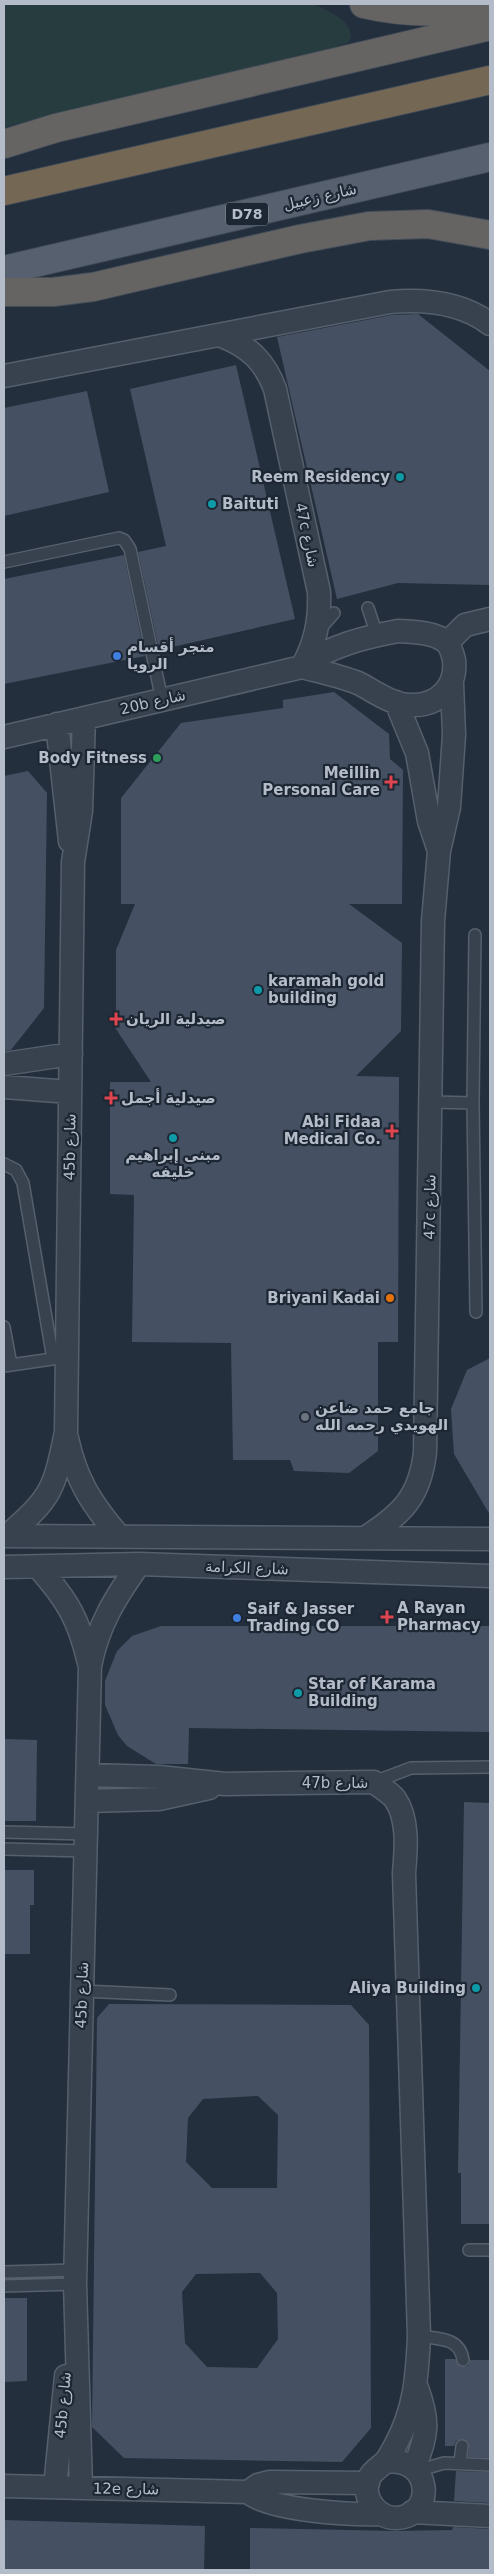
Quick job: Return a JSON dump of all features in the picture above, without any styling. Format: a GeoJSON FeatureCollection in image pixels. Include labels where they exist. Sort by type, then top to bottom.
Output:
{"type":"FeatureCollection","features":[{"type":"Feature","properties":{"kind":"highway"},"geometry":{"type":"LineString","coordinates":[[364,4],[388,10],[446,12],[490,4]]}},
{"type":"Feature","properties":{"kind":"highway"},"geometry":{"type":"LineString","coordinates":[[4,144],[56,128],[490,26]]}},
{"type":"Feature","properties":{"kind":"highway"},"geometry":{"type":"LineString","coordinates":[[4,192],[490,80]]}},
{"type":"Feature","properties":{"kind":"highway"},"geometry":{"type":"LineString","coordinates":[[4,292],[53,292],[93,287],[300,239],[369,226],[428,224],[490,235]]}},
{"type":"Feature","properties":{"kind":"main road","name":"شارع زعبيل"},"geometry":{"type":"LineString","coordinates":[[4,270],[490,157]]}},
{"type":"Feature","properties":{"kind":"street"},"geometry":{"type":"LineString","coordinates":[[4,376],[410,300],[450,305],[490,324]]}},
{"type":"Feature","properties":{"kind":"street","name":"47c شارع"},"geometry":{"type":"LineString","coordinates":[[222,336],[251,350],[270,375],[275,390],[319,592],[320,613],[317,633],[302,667]]}},
{"type":"Feature","properties":{"kind":"street"},"geometry":{"type":"LineString","coordinates":[[302,667],[325,652],[377,635],[398,631],[418,633],[436,637],[447,643],[465,625],[475,621],[490,620]]}},
{"type":"Feature","properties":{"kind":"street","name":"47c شارع"},"geometry":{"type":"LineString","coordinates":[[365,1538],[395,1516],[408,1502],[422,1478],[426,1411],[433,921],[439,851],[449,807],[454,736],[452,684],[455,670],[453,655],[447,643]]}},
{"type":"Feature","properties":{"kind":"street"},"geometry":{"type":"LineString","coordinates":[[302,667],[357,683],[396,702],[409,706],[436,700],[452,684]]}},
{"type":"Feature","properties":{"kind":"street","name":"20b شارع"},"geometry":{"type":"LineString","coordinates":[[4,736],[302,667]]}},
{"type":"Feature","properties":{"kind":"street","name":"47c شارع"},"geometry":{"type":"LineString","coordinates":[[396,702],[417,754],[429,821],[439,851]]}},
{"type":"Feature","properties":{"kind":"street","name":"45b شارع"},"geometry":{"type":"LineString","coordinates":[[84,718],[81,811],[73,862],[71,1054],[60,1358],[66,1432],[71,1458],[82,1485],[96,1510],[118,1535]]}},
{"type":"Feature","properties":{"kind":"street","name":"45b شارع"},"geometry":{"type":"LineString","coordinates":[[57,724],[67,828],[73,862]]}},
{"type":"Feature","properties":{"kind":"street"},"geometry":{"type":"LineString","coordinates":[[4,1064],[71,1054]]}},
{"type":"Feature","properties":{"kind":"street"},"geometry":{"type":"LineString","coordinates":[[4,1087],[70,1092]]}},
{"type":"Feature","properties":{"kind":"street","name":"45b شارع"},"geometry":{"type":"LineString","coordinates":[[5,1536],[44,1501],[54,1483],[66,1432]]}},
{"type":"Feature","properties":{"kind":"street","name":"شارع الكرامة"},"geometry":{"type":"LineString","coordinates":[[5,1536],[118,1535],[490,1539]]}},
{"type":"Feature","properties":{"kind":"street","name":"45b شارع"},"geometry":{"type":"LineString","coordinates":[[82,2488],[75,2324],[75,2277],[90,1666],[95,1640],[102,1621],[139,1564]]}},
{"type":"Feature","properties":{"kind":"street","name":"شارع الكرامة"},"geometry":{"type":"LineString","coordinates":[[4,1568],[139,1564],[490,1576]]}},
{"type":"Feature","properties":{"kind":"street","name":"45b شارع"},"geometry":{"type":"LineString","coordinates":[[39,1568],[68,1604],[78,1621],[90,1666]]}},
{"type":"Feature","properties":{"kind":"street","name":"47b شارع"},"geometry":{"type":"LineString","coordinates":[[88,1775],[160,1777],[225,1784],[374,1782],[395,1799],[403,1820],[406,1843],[404,1873],[419,2336],[417,2388]]}},
{"type":"Feature","properties":{"kind":"street","name":"47b شارع"},"geometry":{"type":"LineString","coordinates":[[87,1801],[159,1799],[225,1784]]}},
{"type":"Feature","properties":{"kind":"street","name":"45b شارع"},"geometry":{"type":"LineString","coordinates":[[55,2487],[68,2359],[75,2324]]}},
{"type":"Feature","properties":{"kind":"street"},"geometry":{"type":"LineString","coordinates":[[385,2462],[406,2462],[416,2469],[422,2477],[424,2493],[418,2507],[398,2518],[382,2514],[369,2501],[368,2483],[371,2474],[385,2462],[401,2434],[417,2388]]}},
{"type":"Feature","properties":{"kind":"street"},"geometry":{"type":"LineString","coordinates":[[416,2469],[427,2430],[423,2405],[417,2388]]}},
{"type":"Feature","properties":{"kind":"street","name":"12e شارع"},"geometry":{"type":"LineString","coordinates":[[248,2492],[258,2485],[270,2482],[368,2483]]}},
{"type":"Feature","properties":{"kind":"street","name":"12e شارع"},"geometry":{"type":"LineString","coordinates":[[4,2486],[248,2492],[260,2500],[273,2504],[340,2514],[382,2514]]}},
{"type":"Feature","properties":{"kind":"street"},"geometry":{"type":"LineString","coordinates":[[412,2512],[490,2516]]}},
{"type":"Feature","properties":{"kind":"lane"},"geometry":{"type":"LineString","coordinates":[[4,562],[119,538],[124,540],[130,549],[162,700]]}},
{"type":"Feature","properties":{"kind":"lane"},"geometry":{"type":"LineString","coordinates":[[368,608],[377,635]]}},
{"type":"Feature","properties":{"kind":"lane"},"geometry":{"type":"LineString","coordinates":[[317,633],[334,613]]}},
{"type":"Feature","properties":{"kind":"lane"},"geometry":{"type":"LineString","coordinates":[[475,935],[473,1103],[476,1312]]}},
{"type":"Feature","properties":{"kind":"lane"},"geometry":{"type":"LineString","coordinates":[[431,1102],[473,1103]]}},
{"type":"Feature","properties":{"kind":"lane"},"geometry":{"type":"LineString","coordinates":[[4,1164],[16,1170],[23,1183],[60,1358],[8,1366],[4,1326]]}},
{"type":"Feature","properties":{"kind":"lane"},"geometry":{"type":"LineString","coordinates":[[374,1782],[411,1768],[490,1767]]}},
{"type":"Feature","properties":{"kind":"lane"},"geometry":{"type":"LineString","coordinates":[[4,1832],[86,1842]]}},
{"type":"Feature","properties":{"kind":"lane"},"geometry":{"type":"LineString","coordinates":[[4,1849],[86,1842]]}},
{"type":"Feature","properties":{"kind":"lane"},"geometry":{"type":"LineString","coordinates":[[82,1991],[170,1995]]}},
{"type":"Feature","properties":{"kind":"lane"},"geometry":{"type":"LineString","coordinates":[[469,2250],[490,2250]]}},
{"type":"Feature","properties":{"kind":"lane"},"geometry":{"type":"LineString","coordinates":[[4,2272],[75,2277]]}},
{"type":"Feature","properties":{"kind":"lane"},"geometry":{"type":"LineString","coordinates":[[4,2286],[75,2277]]}},
{"type":"Feature","properties":{"kind":"lane"},"geometry":{"type":"LineString","coordinates":[[419,2336],[455,2343],[462,2351],[462,2360]]}},
{"type":"Feature","properties":{"kind":"lane"},"geometry":{"type":"LineString","coordinates":[[460,2462],[462,2446]]}},
{"type":"Feature","properties":{"kind":"lane"},"geometry":{"type":"LineString","coordinates":[[416,2469],[444,2462],[490,2464]]}},
{"type":"Feature","properties":{"kind":"green space"},"geometry":{"type":"Polygon","coordinates":[[[4,4],[313,4],[338,16],[350,31],[351,38],[347,43],[291,61],[4,127],[4,4]]]}},
{"type":"Feature","properties":{"kind":"building","name":"Reem Residency"},"geometry":{"type":"Polygon","coordinates":[[[418,314],[490,371],[490,585],[398,583],[337,599],[277,337],[392,315],[418,314]]]}},
{"type":"Feature","properties":{"kind":"building","name":"Baituti"},"geometry":{"type":"Polygon","coordinates":[[[236,365],[295,619],[159,650],[138,552],[166,546],[130,389],[236,365]]]}},
{"type":"Feature","properties":{"kind":"building"},"geometry":{"type":"Polygon","coordinates":[[[87,391],[109,492],[4,516],[4,408],[87,391]]]}},
{"type":"Feature","properties":{"kind":"building"},"geometry":{"type":"Polygon","coordinates":[[[124,555],[145,656],[4,684],[4,579],[124,555]]]}},
{"type":"Feature","properties":{"kind":"building"},"geometry":{"type":"Polygon","coordinates":[[[334,692],[389,734],[390,759],[403,770],[402,904],[349,904],[402,943],[401,1031],[356,1076],[399,1077],[398,1342],[378,1342],[378,1451],[349,1473],[294,1471],[290,1460],[233,1460],[231,1343],[132,1342],[134,1195],[110,1194],[110,1082],[151,1082],[116,1029],[116,950],[135,904],[121,904],[121,798],[181,723],[283,708],[283,700],[334,692]]]}},
{"type":"Feature","properties":{"kind":"building"},"geometry":{"type":"Polygon","coordinates":[[[28,771],[47,793],[44,1008],[11,1050],[4,1051],[4,776],[28,771]]]}},
{"type":"Feature","properties":{"kind":"building"},"geometry":{"type":"Polygon","coordinates":[[[490,1358],[490,1515],[454,1454],[451,1409],[467,1370],[490,1358]]]}},
{"type":"Feature","properties":{"kind":"building","name":"Star of Karama Building"},"geometry":{"type":"Polygon","coordinates":[[[161,1626],[490,1626],[490,1732],[189,1728],[188,1764],[156,1764],[127,1746],[118,1735],[105,1705],[105,1681],[117,1651],[132,1636],[161,1626]]]}},
{"type":"Feature","properties":{"kind":"building"},"geometry":{"type":"Polygon","coordinates":[[[4,1739],[37,1740],[36,1821],[4,1821],[4,1739]]]}},
{"type":"Feature","properties":{"kind":"building","name":"Aliya Building"},"geometry":{"type":"Polygon","coordinates":[[[464,1802],[490,1803],[490,2224],[461,2224],[461,2173],[458,2173],[464,1802]]]}},
{"type":"Feature","properties":{"kind":"building"},"geometry":{"type":"Polygon","coordinates":[[[4,1870],[34,1870],[34,1905],[30,1905],[30,1954],[4,1954],[4,1870]]]}},
{"type":"Feature","properties":{"kind":"building"},"geometry":{"type":"Polygon","coordinates":[[[109,2004],[351,2005],[369,2025],[371,2428],[342,2462],[124,2458],[92,2427],[97,2018],[109,2004]],[[258,2096],[203,2099],[188,2118],[186,2162],[212,2188],[277,2188],[278,2115],[258,2096]],[[260,2273],[196,2274],[182,2292],[185,2343],[207,2367],[257,2368],[278,2339],[277,2293],[260,2273]]]}},
{"type":"Feature","properties":{"kind":"building"},"geometry":{"type":"Polygon","coordinates":[[[4,2298],[27,2298],[27,2381],[4,2382],[4,2298]]]}},
{"type":"Feature","properties":{"kind":"building"},"geometry":{"type":"Polygon","coordinates":[[[445,2359],[455,2359],[462,2367],[468,2366],[470,2360],[490,2360],[490,2458],[468,2457],[469,2444],[463,2439],[456,2441],[454,2446],[445,2446],[445,2359]]]}},
{"type":"Feature","properties":{"kind":"building"},"geometry":{"type":"Polygon","coordinates":[[[456,2471],[490,2472],[490,2503],[454,2501],[456,2471]]]}},
{"type":"Feature","properties":{"kind":"building"},"geometry":{"type":"Polygon","coordinates":[[[4,2520],[205,2526],[204,2570],[4,2570],[4,2520]]]}},
{"type":"Feature","properties":{"kind":"building"},"geometry":{"type":"Polygon","coordinates":[[[453,2527],[490,2529],[490,2570],[250,2570],[250,2528],[395,2531],[452,2530],[453,2527]]]}},
{"type":"Feature","properties":{"kind":"place","name":"Reem Residency"},"geometry":{"type":"Point","coordinates":[400,477]}},
{"type":"Feature","properties":{"kind":"place","name":"Baituti"},"geometry":{"type":"Point","coordinates":[212,504]}},
{"type":"Feature","properties":{"kind":"place","name":"متجر أقسام الرويا"},"geometry":{"type":"Point","coordinates":[117,656]}},
{"type":"Feature","properties":{"kind":"place","name":"Body Fitness"},"geometry":{"type":"Point","coordinates":[157,758]}},
{"type":"Feature","properties":{"kind":"place","name":"Meillin Personal Care"},"geometry":{"type":"Point","coordinates":[391,782]}},
{"type":"Feature","properties":{"kind":"place","name":"karamah gold building"},"geometry":{"type":"Point","coordinates":[258,990]}},
{"type":"Feature","properties":{"kind":"place","name":"صيدلية الريان"},"geometry":{"type":"Point","coordinates":[116,1019]}},
{"type":"Feature","properties":{"kind":"place","name":"صيدلية أجمل"},"geometry":{"type":"Point","coordinates":[111,1098]}},
{"type":"Feature","properties":{"kind":"place","name":"Abi Fidaa Medical Co."},"geometry":{"type":"Point","coordinates":[392,1131]}},
{"type":"Feature","properties":{"kind":"place","name":"مبنى إبراهيم خليفه"},"geometry":{"type":"Point","coordinates":[173,1138]}},
{"type":"Feature","properties":{"kind":"place","name":"Briyani Kadai"},"geometry":{"type":"Point","coordinates":[390,1298]}},
{"type":"Feature","properties":{"kind":"place","name":"جامع حمد ضاعن الهويدي رحمه الله"},"geometry":{"type":"Point","coordinates":[305,1417]}},
{"type":"Feature","properties":{"kind":"place","name":"A Rayan Pharmacy"},"geometry":{"type":"Point","coordinates":[387,1617]}},
{"type":"Feature","properties":{"kind":"place","name":"Saif & Jasser Trading CO"},"geometry":{"type":"Point","coordinates":[237,1618]}},
{"type":"Feature","properties":{"kind":"place","name":"Star of Karama Building"},"geometry":{"type":"Point","coordinates":[298,1693]}},
{"type":"Feature","properties":{"kind":"place","name":"Aliya Building"},"geometry":{"type":"Point","coordinates":[476,1988]}}]}
